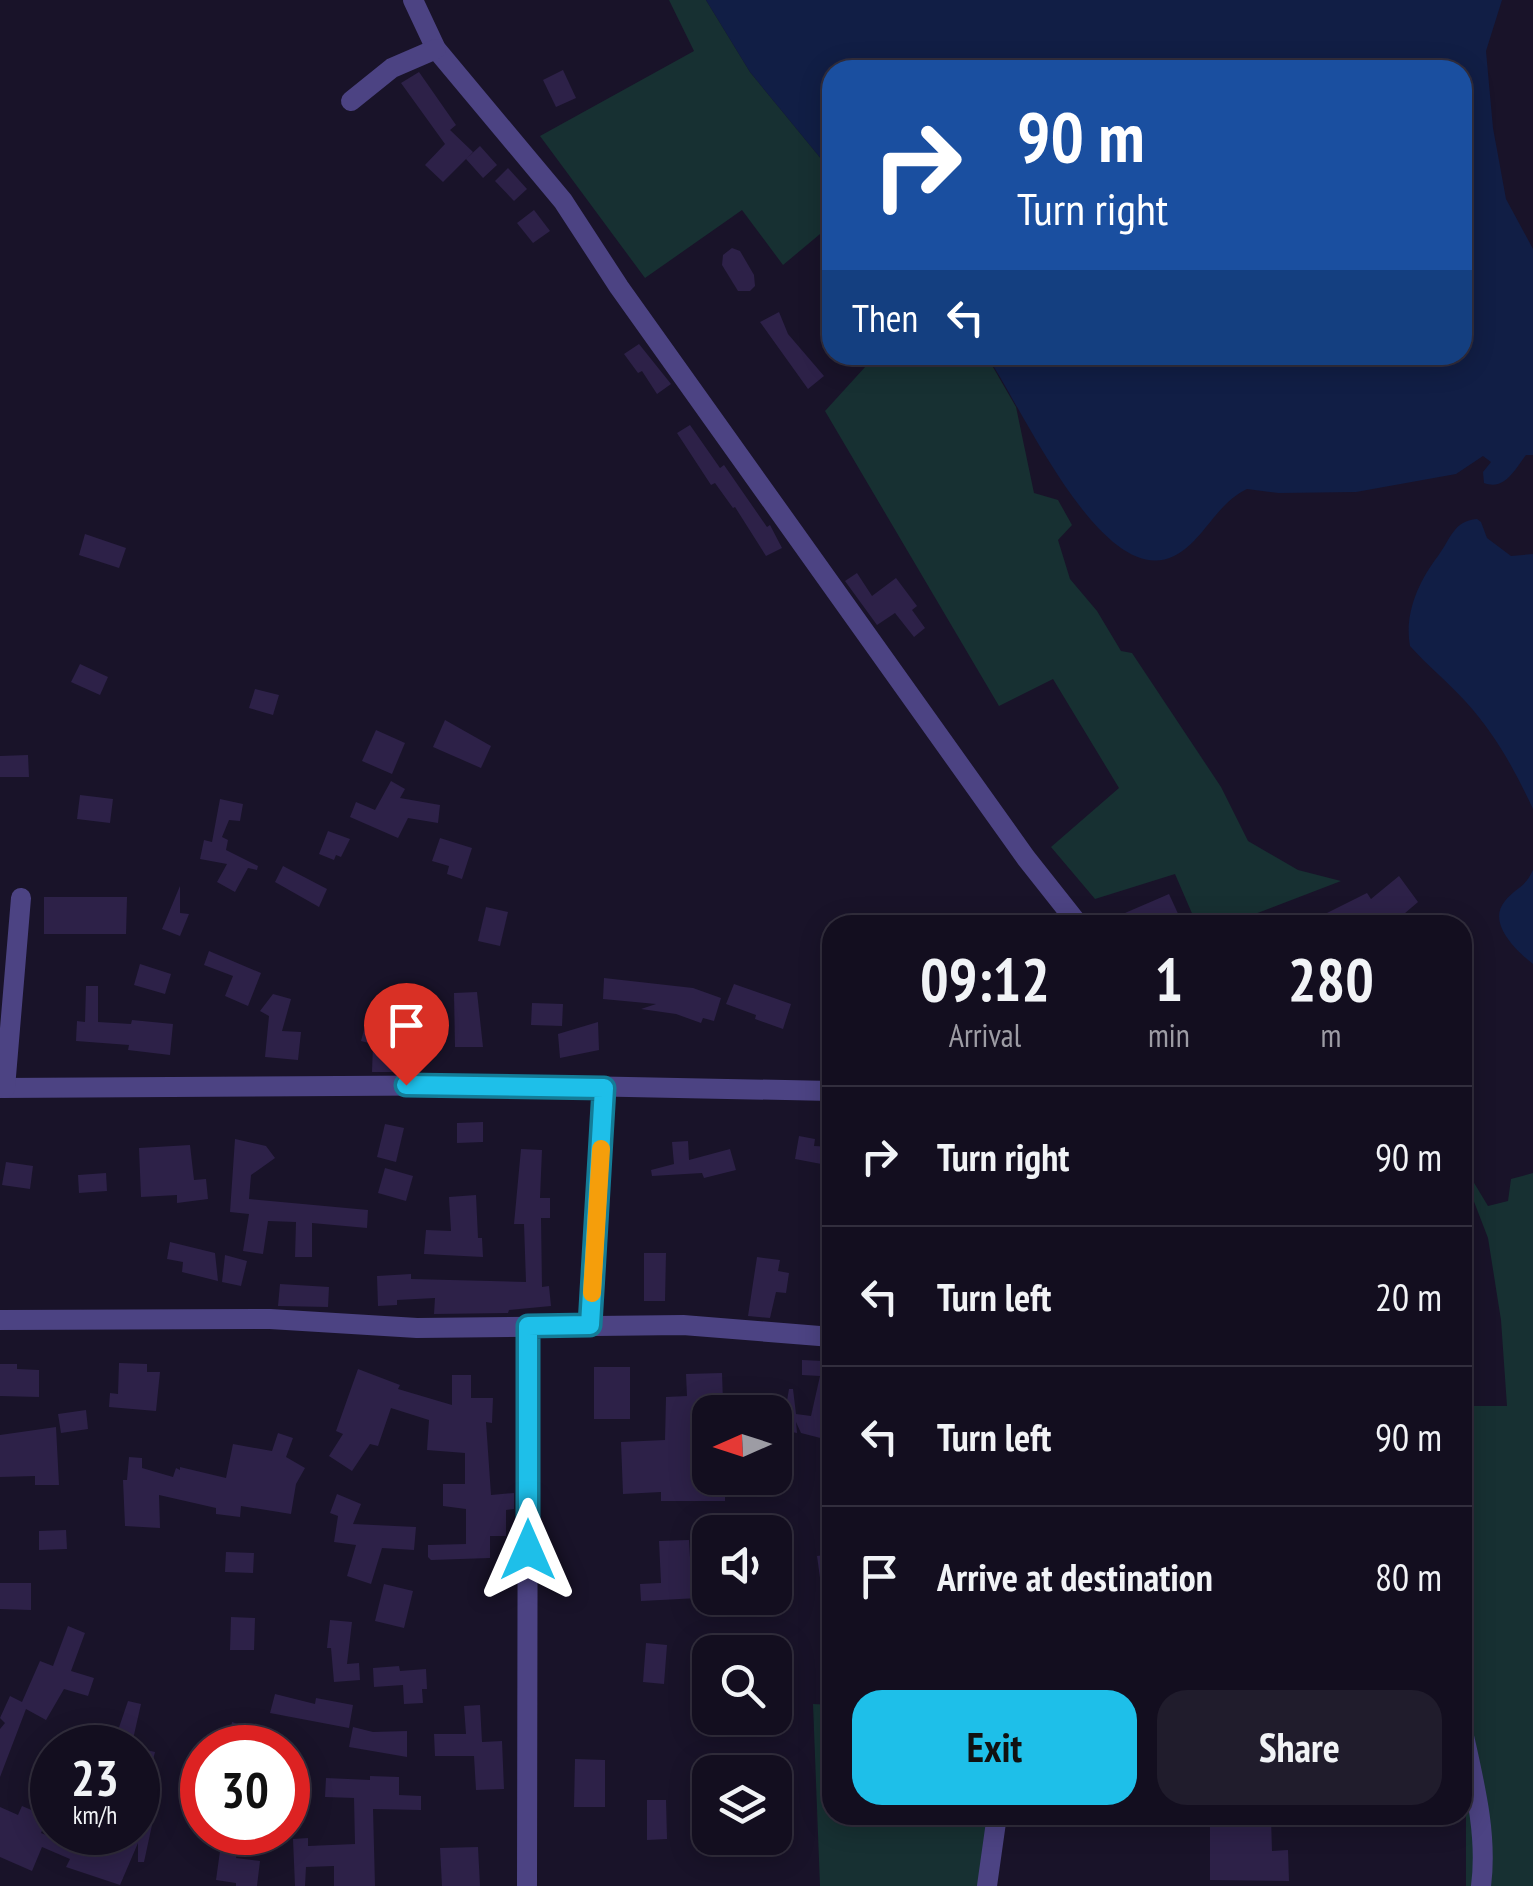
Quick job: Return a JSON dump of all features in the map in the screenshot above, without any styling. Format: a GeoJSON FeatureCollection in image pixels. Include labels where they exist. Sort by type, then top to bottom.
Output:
{"type":"FeatureCollection","features":[{"type":"Feature","properties":{"kind":"street"},"geometry":{"type":"LineString","coordinates":[[413,0],[436,49],[563,201],[618,287],[1071,915]]}},
{"type":"Feature","properties":{"kind":"street"},"geometry":{"type":"LineString","coordinates":[[351,101],[392,68],[436,49]]}},
{"type":"Feature","properties":{"kind":"street"},"geometry":{"type":"LineString","coordinates":[[21,898],[2,1088],[370,1085],[822,1091]]}},
{"type":"Feature","properties":{"kind":"street"},"geometry":{"type":"LineString","coordinates":[[590,1325],[604,1088]]}},
{"type":"Feature","properties":{"kind":"street"},"geometry":{"type":"LineString","coordinates":[[0,1320],[270,1319],[417,1328],[683,1325],[822,1336]]}},
{"type":"Feature","properties":{"kind":"street"},"geometry":{"type":"LineString","coordinates":[[527,1886],[528,1326]]}},
{"type":"Feature","properties":{"kind":"street"},"geometry":{"type":"LineString","coordinates":[[1472,1774],[1484,1866],[1481,1886]]}},
{"type":"Feature","properties":{"kind":"street"},"geometry":{"type":"LineString","coordinates":[[987,1886],[996,1825]]}},
{"type":"Feature","properties":{"kind":"green space"},"geometry":{"type":"Polygon","coordinates":[[[669,0],[706,0],[750,72],[822,160],[822,232],[783,265],[742,210],[645,278],[540,136],[694,51],[669,0]]]}},
{"type":"Feature","properties":{"kind":"green space"},"geometry":{"type":"Polygon","coordinates":[[[867,365],[992,365],[1016,407],[1034,493],[1058,500],[1072,525],[1058,540],[1070,579],[1097,611],[1121,651],[1132,653],[1221,787],[1248,841],[1298,870],[1341,881],[1252,915],[1193,915],[1175,874],[1095,899],[1051,847],[1119,788],[1053,679],[999,706],[825,411],[867,365]]]}},
{"type":"Feature","properties":{"kind":"green space"},"geometry":{"type":"Polygon","coordinates":[[[1533,1173],[1533,1886],[1466,1886],[1466,1825],[1472,1825],[1472,1406],[1507,1406],[1501,1320],[1488,1238],[1472,1196],[1472,1180],[1488,1206],[1508,1201],[1511,1179],[1533,1173]]]}},
{"type":"Feature","properties":{"kind":"green space"},"geometry":{"type":"Polygon","coordinates":[[[813,1704],[822,1704],[822,1825],[1003,1825],[996,1886],[820,1886],[813,1704]]]}},
{"type":"Feature","properties":{"kind":"water"},"geometry":{"type":"Polygon","coordinates":[[[706,0],[1502,0],[1486,51],[1493,128],[1506,199],[1533,249],[1533,455],[1526,455],[1504,481],[1491,485],[1484,483],[1483,472],[1491,462],[1483,456],[1456,474],[1356,492],[1279,493],[1247,489],[1226,504],[1184,549],[1174,556],[1146,560],[1118,546],[1091,520],[1065,486],[993,365],[1472,365],[1472,60],[822,60],[822,160],[750,72],[706,0]]]}},
{"type":"Feature","properties":{"kind":"water"},"geometry":{"type":"Polygon","coordinates":[[[1477,519],[1487,538],[1511,556],[1533,554],[1533,809],[1512,766],[1486,727],[1410,646],[1411,610],[1425,576],[1453,532],[1463,523],[1477,519]]]}},
{"type":"Feature","properties":{"kind":"water"},"geometry":{"type":"Polygon","coordinates":[[[1533,870],[1533,964],[1506,936],[1499,918],[1505,901],[1533,870]]]}},
{"type":"Feature","properties":{"kind":"building"},"geometry":{"type":"Polygon","coordinates":[[[563,70],[576,98],[556,107],[543,80],[563,70]]]}},
{"type":"Feature","properties":{"kind":"building"},"geometry":{"type":"Polygon","coordinates":[[[419,72],[456,125],[450,130],[473,152],[443,182],[425,165],[445,144],[401,83],[419,72]]]}},
{"type":"Feature","properties":{"kind":"building"},"geometry":{"type":"Polygon","coordinates":[[[480,146],[497,165],[483,178],[466,159],[480,146]]]}},
{"type":"Feature","properties":{"kind":"building"},"geometry":{"type":"Polygon","coordinates":[[[508,168],[527,189],[514,201],[495,181],[508,168]]]}},
{"type":"Feature","properties":{"kind":"building"},"geometry":{"type":"Polygon","coordinates":[[[534,210],[550,231],[533,243],[517,223],[534,210]]]}},
{"type":"Feature","properties":{"kind":"building"},"geometry":{"type":"Polygon","coordinates":[[[732,248],[740,251],[754,275],[755,286],[750,291],[738,291],[722,265],[723,255],[732,248]]]}},
{"type":"Feature","properties":{"kind":"building"},"geometry":{"type":"Polygon","coordinates":[[[779,312],[788,334],[824,376],[808,389],[760,322],[779,312]]]}},
{"type":"Feature","properties":{"kind":"building"},"geometry":{"type":"Polygon","coordinates":[[[639,344],[671,384],[657,394],[642,371],[638,373],[624,354],[639,344]]]}},
{"type":"Feature","properties":{"kind":"building"},"geometry":{"type":"Polygon","coordinates":[[[690,425],[720,468],[724,465],[767,527],[770,525],[782,548],[766,556],[735,507],[715,483],[711,485],[677,433],[690,425]]]}},
{"type":"Feature","properties":{"kind":"building"},"geometry":{"type":"Polygon","coordinates":[[[85,534],[126,548],[119,568],[79,555],[85,534]]]}},
{"type":"Feature","properties":{"kind":"building"},"geometry":{"type":"Polygon","coordinates":[[[857,573],[872,596],[896,578],[917,606],[912,610],[925,628],[914,637],[895,613],[877,625],[845,581],[857,573]]]}},
{"type":"Feature","properties":{"kind":"building"},"geometry":{"type":"Polygon","coordinates":[[[80,664],[108,677],[100,695],[71,682],[80,664]]]}},
{"type":"Feature","properties":{"kind":"building"},"geometry":{"type":"Polygon","coordinates":[[[255,689],[279,695],[273,715],[249,708],[255,689]]]}},
{"type":"Feature","properties":{"kind":"building"},"geometry":{"type":"Polygon","coordinates":[[[445,720],[491,746],[481,768],[433,747],[445,720]]]}},
{"type":"Feature","properties":{"kind":"building"},"geometry":{"type":"Polygon","coordinates":[[[376,730],[405,743],[392,774],[362,761],[376,730]]]}},
{"type":"Feature","properties":{"kind":"building"},"geometry":{"type":"Polygon","coordinates":[[[28,755],[29,777],[0,777],[0,756],[28,755]]]}},
{"type":"Feature","properties":{"kind":"building"},"geometry":{"type":"Polygon","coordinates":[[[391,781],[405,789],[400,798],[440,805],[438,823],[408,818],[398,838],[350,817],[356,802],[375,810],[391,781]]]}},
{"type":"Feature","properties":{"kind":"building"},"geometry":{"type":"Polygon","coordinates":[[[80,795],[113,799],[110,823],[77,819],[80,795]]]}},
{"type":"Feature","properties":{"kind":"building"},"geometry":{"type":"Polygon","coordinates":[[[220,799],[243,804],[240,821],[229,820],[222,837],[228,840],[226,850],[258,866],[257,870],[248,868],[235,892],[217,882],[227,864],[200,859],[204,840],[212,842],[220,799]]]}},
{"type":"Feature","properties":{"kind":"building"},"geometry":{"type":"Polygon","coordinates":[[[328,831],[350,839],[341,857],[336,855],[334,860],[319,854],[328,831]]]}},
{"type":"Feature","properties":{"kind":"building"},"geometry":{"type":"Polygon","coordinates":[[[440,838],[472,848],[462,879],[447,874],[449,866],[432,861],[440,838]]]}},
{"type":"Feature","properties":{"kind":"building"},"geometry":{"type":"Polygon","coordinates":[[[283,866],[327,889],[319,907],[275,882],[283,866]]]}},
{"type":"Feature","properties":{"kind":"building"},"geometry":{"type":"Polygon","coordinates":[[[1399,876],[1418,902],[1403,915],[1323,915],[1367,893],[1371,899],[1399,876]]]}},
{"type":"Feature","properties":{"kind":"building"},"geometry":{"type":"Polygon","coordinates":[[[180,886],[180,913],[189,914],[180,936],[162,929],[180,886]]]}},
{"type":"Feature","properties":{"kind":"building"},"geometry":{"type":"Polygon","coordinates":[[[1169,894],[1179,915],[1126,915],[1169,894]]]}},
{"type":"Feature","properties":{"kind":"building"},"geometry":{"type":"Polygon","coordinates":[[[44,897],[127,897],[126,934],[44,934],[44,897]]]}},
{"type":"Feature","properties":{"kind":"building"},"geometry":{"type":"Polygon","coordinates":[[[486,907],[508,912],[500,946],[478,941],[486,907]]]}},
{"type":"Feature","properties":{"kind":"building"},"geometry":{"type":"Polygon","coordinates":[[[209,951],[261,973],[248,1006],[225,996],[233,976],[204,965],[209,951]]]}},
{"type":"Feature","properties":{"kind":"building"},"geometry":{"type":"Polygon","coordinates":[[[140,964],[171,974],[165,994],[134,985],[140,964]]]}},
{"type":"Feature","properties":{"kind":"building"},"geometry":{"type":"Polygon","coordinates":[[[604,978],[693,988],[721,998],[714,1021],[703,1018],[701,1023],[676,1014],[641,1009],[656,1004],[603,999],[604,978]]]}},
{"type":"Feature","properties":{"kind":"building"},"geometry":{"type":"Polygon","coordinates":[[[734,984],[791,1004],[783,1029],[726,1004],[734,984]]]}},
{"type":"Feature","properties":{"kind":"building"},"geometry":{"type":"Polygon","coordinates":[[[86,986],[98,986],[98,1022],[173,1024],[170,1055],[128,1050],[129,1045],[76,1041],[77,1021],[85,1022],[86,986]]]}},
{"type":"Feature","properties":{"kind":"building"},"geometry":{"type":"Polygon","coordinates":[[[477,992],[483,1047],[455,1047],[454,993],[477,992]]]}},
{"type":"Feature","properties":{"kind":"building"},"geometry":{"type":"Polygon","coordinates":[[[273,994],[291,999],[282,1031],[301,1032],[298,1060],[265,1057],[269,1016],[260,1011],[273,994]]]}},
{"type":"Feature","properties":{"kind":"building"},"geometry":{"type":"Polygon","coordinates":[[[532,1003],[563,1004],[562,1026],[531,1025],[532,1003]]]}},
{"type":"Feature","properties":{"kind":"building"},"geometry":{"type":"Polygon","coordinates":[[[368,1015],[435,1034],[429,1056],[400,1048],[399,1072],[372,1072],[373,1044],[361,1041],[368,1015]]]}},
{"type":"Feature","properties":{"kind":"building"},"geometry":{"type":"Polygon","coordinates":[[[598,1022],[599,1050],[560,1058],[558,1034],[598,1022]]]}},
{"type":"Feature","properties":{"kind":"building"},"geometry":{"type":"Polygon","coordinates":[[[483,1122],[483,1142],[457,1143],[457,1123],[483,1122]]]}},
{"type":"Feature","properties":{"kind":"building"},"geometry":{"type":"Polygon","coordinates":[[[385,1124],[404,1128],[396,1162],[377,1157],[385,1124]]]}},
{"type":"Feature","properties":{"kind":"building"},"geometry":{"type":"Polygon","coordinates":[[[799,1136],[815,1139],[814,1146],[822,1146],[822,1164],[795,1159],[799,1136]]]}},
{"type":"Feature","properties":{"kind":"building"},"geometry":{"type":"Polygon","coordinates":[[[235,1139],[266,1146],[275,1158],[251,1175],[249,1199],[368,1210],[367,1228],[312,1223],[312,1257],[295,1257],[296,1222],[268,1221],[263,1254],[243,1251],[249,1214],[230,1212],[235,1139]]]}},
{"type":"Feature","properties":{"kind":"building"},"geometry":{"type":"Polygon","coordinates":[[[688,1141],[689,1160],[730,1149],[736,1170],[704,1178],[702,1173],[652,1176],[651,1170],[674,1164],[672,1142],[688,1141]]]}},
{"type":"Feature","properties":{"kind":"building"},"geometry":{"type":"Polygon","coordinates":[[[190,1145],[194,1180],[206,1179],[208,1199],[177,1203],[177,1195],[141,1197],[139,1148],[190,1145]]]}},
{"type":"Feature","properties":{"kind":"building"},"geometry":{"type":"Polygon","coordinates":[[[521,1149],[542,1150],[540,1198],[550,1198],[550,1218],[541,1218],[542,1287],[549,1286],[551,1306],[508,1313],[434,1314],[435,1298],[397,1300],[397,1305],[378,1306],[377,1276],[411,1274],[411,1279],[526,1282],[524,1224],[514,1224],[521,1149]]]}},
{"type":"Feature","properties":{"kind":"building"},"geometry":{"type":"Polygon","coordinates":[[[6,1162],[33,1166],[30,1189],[2,1185],[6,1162]]]}},
{"type":"Feature","properties":{"kind":"building"},"geometry":{"type":"Polygon","coordinates":[[[385,1168],[413,1176],[406,1201],[378,1193],[385,1168]]]}},
{"type":"Feature","properties":{"kind":"building"},"geometry":{"type":"Polygon","coordinates":[[[106,1173],[107,1191],[79,1193],[78,1175],[106,1173]]]}},
{"type":"Feature","properties":{"kind":"building"},"geometry":{"type":"Polygon","coordinates":[[[476,1195],[483,1257],[424,1254],[426,1230],[451,1231],[449,1197],[476,1195]]]}},
{"type":"Feature","properties":{"kind":"building"},"geometry":{"type":"Polygon","coordinates":[[[170,1242],[215,1253],[218,1281],[182,1272],[183,1262],[167,1259],[170,1242]]]}},
{"type":"Feature","properties":{"kind":"building"},"geometry":{"type":"Polygon","coordinates":[[[644,1253],[666,1253],[665,1301],[644,1301],[644,1253]]]}},
{"type":"Feature","properties":{"kind":"building"},"geometry":{"type":"Polygon","coordinates":[[[225,1255],[247,1261],[241,1286],[222,1282],[225,1255]]]}},
{"type":"Feature","properties":{"kind":"building"},"geometry":{"type":"Polygon","coordinates":[[[757,1257],[780,1260],[778,1271],[789,1273],[786,1293],[776,1292],[770,1318],[748,1316],[757,1257]]]}},
{"type":"Feature","properties":{"kind":"building"},"geometry":{"type":"Polygon","coordinates":[[[280,1284],[329,1287],[328,1307],[278,1306],[280,1284]]]}},
{"type":"Feature","properties":{"kind":"building"},"geometry":{"type":"Polygon","coordinates":[[[802,1360],[822,1361],[822,1438],[801,1433],[796,1422],[797,1433],[792,1432],[789,1389],[793,1389],[796,1414],[811,1416],[820,1376],[802,1375],[802,1360]]]}},
{"type":"Feature","properties":{"kind":"building"},"geometry":{"type":"Polygon","coordinates":[[[119,1363],[147,1364],[147,1372],[160,1372],[156,1411],[109,1407],[110,1393],[118,1394],[119,1363]]]}},
{"type":"Feature","properties":{"kind":"building"},"geometry":{"type":"Polygon","coordinates":[[[0,1364],[39,1370],[39,1397],[0,1396],[0,1364]]]}},
{"type":"Feature","properties":{"kind":"building"},"geometry":{"type":"Polygon","coordinates":[[[594,1367],[630,1367],[630,1419],[594,1419],[594,1367]]]}},
{"type":"Feature","properties":{"kind":"building"},"geometry":{"type":"Polygon","coordinates":[[[358,1369],[400,1385],[398,1389],[452,1405],[452,1375],[471,1375],[471,1398],[493,1398],[492,1423],[486,1422],[491,1495],[514,1493],[514,1509],[506,1510],[506,1536],[490,1536],[490,1558],[428,1557],[428,1545],[466,1544],[466,1509],[443,1506],[443,1484],[465,1484],[465,1453],[427,1450],[429,1420],[391,1408],[378,1446],[370,1444],[352,1471],[329,1456],[343,1434],[336,1431],[358,1369]]]}},
{"type":"Feature","properties":{"kind":"building"},"geometry":{"type":"Polygon","coordinates":[[[722,1373],[723,1395],[692,1395],[690,1473],[692,1495],[725,1495],[725,1501],[661,1501],[661,1492],[623,1494],[621,1442],[665,1440],[666,1397],[687,1396],[686,1374],[722,1373]]]}},
{"type":"Feature","properties":{"kind":"building"},"geometry":{"type":"Polygon","coordinates":[[[86,1410],[88,1429],[61,1433],[58,1414],[86,1410]]]}},
{"type":"Feature","properties":{"kind":"building"},"geometry":{"type":"Polygon","coordinates":[[[56,1427],[59,1485],[35,1485],[35,1476],[0,1477],[0,1435],[56,1427]]]}},
{"type":"Feature","properties":{"kind":"building"},"geometry":{"type":"Polygon","coordinates":[[[278,1433],[293,1438],[286,1457],[305,1468],[296,1484],[291,1514],[241,1506],[240,1517],[216,1514],[216,1508],[159,1495],[160,1528],[125,1526],[123,1480],[127,1480],[129,1457],[142,1458],[142,1468],[173,1477],[180,1467],[226,1478],[233,1444],[272,1451],[278,1433]]]}},
{"type":"Feature","properties":{"kind":"building"},"geometry":{"type":"Polygon","coordinates":[[[337,1494],[361,1504],[353,1524],[416,1527],[414,1550],[382,1548],[371,1584],[347,1576],[356,1545],[334,1542],[338,1516],[330,1513],[337,1494]]]}},
{"type":"Feature","properties":{"kind":"building"},"geometry":{"type":"Polygon","coordinates":[[[66,1530],[67,1549],[39,1550],[39,1531],[66,1530]]]}},
{"type":"Feature","properties":{"kind":"building"},"geometry":{"type":"Polygon","coordinates":[[[689,1540],[692,1598],[641,1601],[640,1584],[661,1583],[659,1541],[689,1540]]]}},
{"type":"Feature","properties":{"kind":"building"},"geometry":{"type":"Polygon","coordinates":[[[226,1552],[254,1553],[253,1573],[225,1572],[226,1552]]]}},
{"type":"Feature","properties":{"kind":"building"},"geometry":{"type":"Polygon","coordinates":[[[822,1555],[822,1592],[817,1556],[822,1555]]]}},
{"type":"Feature","properties":{"kind":"building"},"geometry":{"type":"Polygon","coordinates":[[[0,1583],[31,1583],[31,1610],[0,1609],[0,1583]]]}},
{"type":"Feature","properties":{"kind":"building"},"geometry":{"type":"Polygon","coordinates":[[[384,1584],[413,1591],[404,1628],[375,1621],[384,1584]]]}},
{"type":"Feature","properties":{"kind":"building"},"geometry":{"type":"Polygon","coordinates":[[[231,1617],[255,1618],[254,1650],[230,1650],[231,1617]]]}},
{"type":"Feature","properties":{"kind":"building"},"geometry":{"type":"Polygon","coordinates":[[[330,1620],[352,1622],[347,1664],[359,1663],[360,1680],[334,1682],[331,1648],[327,1648],[330,1620]]]}},
{"type":"Feature","properties":{"kind":"building"},"geometry":{"type":"Polygon","coordinates":[[[68,1626],[85,1633],[71,1671],[94,1678],[88,1696],[64,1689],[46,1720],[26,1709],[0,1777],[0,1729],[5,1723],[0,1718],[10,1696],[22,1702],[40,1661],[53,1666],[68,1626]]]}},
{"type":"Feature","properties":{"kind":"building"},"geometry":{"type":"Polygon","coordinates":[[[646,1643],[667,1645],[664,1684],[643,1682],[646,1643]]]}},
{"type":"Feature","properties":{"kind":"building"},"geometry":{"type":"Polygon","coordinates":[[[399,1666],[400,1671],[426,1669],[423,1703],[404,1704],[403,1685],[374,1687],[373,1668],[399,1666]]]}},
{"type":"Feature","properties":{"kind":"building"},"geometry":{"type":"Polygon","coordinates":[[[275,1694],[315,1704],[316,1698],[353,1705],[349,1728],[270,1713],[275,1694]]]}},
{"type":"Feature","properties":{"kind":"building"},"geometry":{"type":"Polygon","coordinates":[[[128,1701],[141,1704],[136,1725],[120,1725],[128,1701]]]}},
{"type":"Feature","properties":{"kind":"building"},"geometry":{"type":"Polygon","coordinates":[[[480,1705],[482,1742],[502,1741],[504,1789],[476,1790],[474,1756],[435,1756],[434,1734],[466,1734],[464,1706],[480,1705]]]}},
{"type":"Feature","properties":{"kind":"building"},"geometry":{"type":"Polygon","coordinates":[[[353,1727],[373,1732],[407,1731],[407,1757],[349,1747],[353,1727]]]}},
{"type":"Feature","properties":{"kind":"building"},"geometry":{"type":"Polygon","coordinates":[[[575,1759],[605,1760],[605,1807],[574,1807],[575,1759]]]}},
{"type":"Feature","properties":{"kind":"building"},"geometry":{"type":"Polygon","coordinates":[[[370,1776],[399,1777],[399,1795],[421,1796],[421,1810],[373,1809],[375,1886],[334,1886],[334,1866],[306,1867],[305,1886],[295,1886],[294,1855],[310,1855],[310,1846],[355,1844],[354,1798],[325,1797],[326,1778],[370,1780],[370,1776]]]}},
{"type":"Feature","properties":{"kind":"building"},"geometry":{"type":"Polygon","coordinates":[[[647,1800],[666,1800],[667,1839],[647,1840],[647,1800]]]}},
{"type":"Feature","properties":{"kind":"building"},"geometry":{"type":"Polygon","coordinates":[[[22,1806],[30,1809],[30,1855],[39,1855],[32,1871],[0,1857],[0,1807],[18,1815],[22,1806]]]}},
{"type":"Feature","properties":{"kind":"building"},"geometry":{"type":"Polygon","coordinates":[[[1210,1825],[1271,1825],[1272,1851],[1288,1850],[1289,1881],[1210,1880],[1210,1825]]]}},
{"type":"Feature","properties":{"kind":"building"},"geometry":{"type":"Polygon","coordinates":[[[478,1847],[480,1886],[442,1886],[440,1848],[478,1847]]]}},
{"type":"Feature","properties":{"kind":"building"},"geometry":{"type":"Polygon","coordinates":[[[61,1855],[133,1855],[120,1885],[66,1867],[70,1859],[61,1855]]]}},
{"type":"Feature","properties":{"kind":"building"},"geometry":{"type":"Polygon","coordinates":[[[219,1855],[260,1861],[257,1886],[236,1886],[216,1880],[219,1855]]]}},
{"type":"Feature","properties":{"kind":"slow traffic"},"geometry":{"type":"LineString","coordinates":[[592,1293],[601,1149]]}},
{"type":"Feature","properties":{"kind":"route"},"geometry":{"type":"LineString","coordinates":[[406,1085],[604,1088],[590,1325],[528,1326],[528,1550]]}}]}
